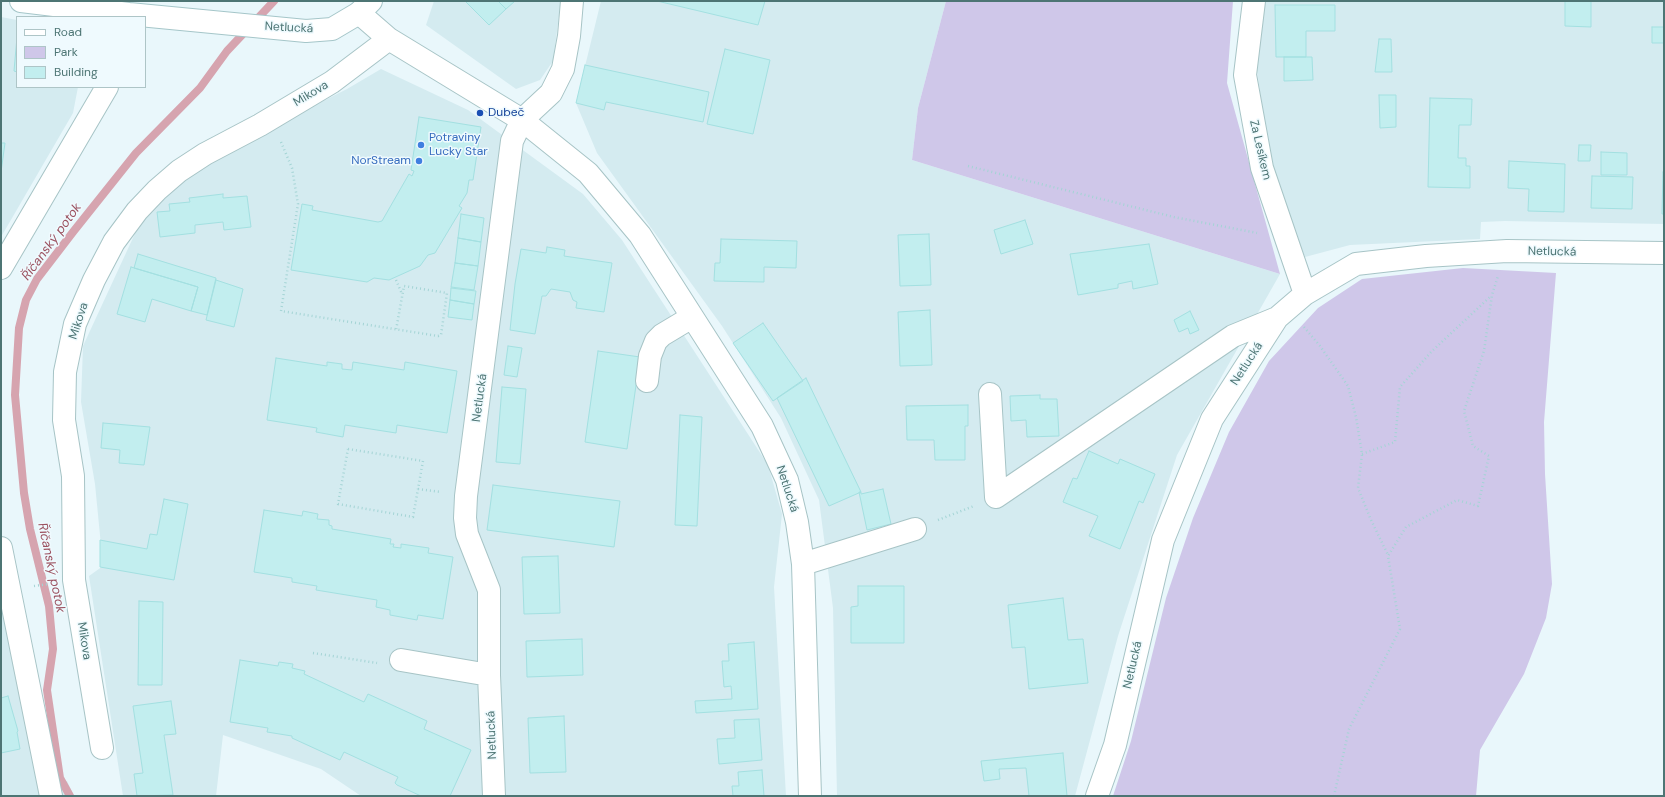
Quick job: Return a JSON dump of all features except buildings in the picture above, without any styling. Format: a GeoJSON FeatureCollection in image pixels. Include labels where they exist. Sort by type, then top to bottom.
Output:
{"type":"FeatureCollection","features":[{"type":"Feature","properties":{"kind":"street","name":"Netlucká"},"geometry":{"type":"LineString","coordinates":[[22,1],[121,16]]}},
{"type":"Feature","properties":{"kind":"street","name":"Netlucká"},"geometry":{"type":"LineString","coordinates":[[494,796],[489,675],[489,590],[467,534],[465,518],[512,141],[522,120],[551,93],[563,69],[569,36],[572,1]]}},
{"type":"Feature","properties":{"kind":"street","name":"Za Lesíkem"},"geometry":{"type":"LineString","coordinates":[[1254,1],[1244,75],[1262,168],[1305,294]]}},
{"type":"Feature","properties":{"kind":"street","name":"Netlucká"},"geometry":{"type":"LineString","coordinates":[[147,20],[197,20],[306,31],[332,29],[365,7],[389,39],[522,120],[588,173],[640,235],[762,426],[787,480],[797,522],[803,564],[810,796]]}},
{"type":"Feature","properties":{"kind":"street","name":"Mikova"},"geometry":{"type":"LineString","coordinates":[[102,748],[74,580],[73,476],[64,420],[66,372],[75,324],[94,280],[114,242],[136,211],[157,190],[179,171],[205,154],[260,125],[332,82],[389,39]]}},
{"type":"Feature","properties":{"kind":"street"},"geometry":{"type":"LineString","coordinates":[[1,268],[106,88]]}},
{"type":"Feature","properties":{"kind":"street","name":"Netlucká"},"geometry":{"type":"LineString","coordinates":[[1097,796],[1115,745],[1163,540],[1212,419],[1277,318],[1305,294],[1356,264],[1426,256],[1507,251],[1664,253]]}},
{"type":"Feature","properties":{"kind":"street"},"geometry":{"type":"LineString","coordinates":[[647,381],[651,352],[656,341],[662,335],[692,317]]}},
{"type":"Feature","properties":{"kind":"street"},"geometry":{"type":"LineString","coordinates":[[996,497],[1233,336],[1277,318]]}},
{"type":"Feature","properties":{"kind":"street"},"geometry":{"type":"LineString","coordinates":[[990,394],[996,497]]}},
{"type":"Feature","properties":{"kind":"street"},"geometry":{"type":"LineString","coordinates":[[803,564],[915,529]]}},
{"type":"Feature","properties":{"kind":"street"},"geometry":{"type":"LineString","coordinates":[[1,548],[51,796]]}},
{"type":"Feature","properties":{"kind":"street"},"geometry":{"type":"LineString","coordinates":[[401,660],[489,675]]}},
{"type":"Feature","properties":{"kind":"path"},"geometry":{"type":"LineString","coordinates":[[279,136],[292,168],[298,204],[281,311],[396,330],[438,336],[441,335],[447,293],[404,286],[396,330]]}},
{"type":"Feature","properties":{"kind":"path"},"geometry":{"type":"LineString","coordinates":[[968,166],[1174,217],[1248,232],[1286,236]]}},
{"type":"Feature","properties":{"kind":"path"},"geometry":{"type":"LineString","coordinates":[[1388,556],[1406,527],[1457,500],[1478,506],[1489,456],[1473,446],[1464,411],[1484,351],[1492,295],[1507,251]]}},
{"type":"Feature","properties":{"kind":"path"},"geometry":{"type":"LineString","coordinates":[[396,280],[402,295]]}},
{"type":"Feature","properties":{"kind":"path"},"geometry":{"type":"LineString","coordinates":[[1362,454],[1395,442],[1400,387],[1432,350],[1492,295]]}},
{"type":"Feature","properties":{"kind":"path"},"geometry":{"type":"LineString","coordinates":[[1277,318],[1303,325],[1320,346],[1348,386],[1356,417],[1362,454],[1358,488],[1388,556],[1400,629],[1350,729],[1334,796]]}},
{"type":"Feature","properties":{"kind":"path"},"geometry":{"type":"LineString","coordinates":[[348,449],[423,461],[413,517],[338,504],[348,449]]}},
{"type":"Feature","properties":{"kind":"path"},"geometry":{"type":"LineString","coordinates":[[915,529],[996,497]]}},
{"type":"Feature","properties":{"kind":"path"},"geometry":{"type":"LineString","coordinates":[[29,586],[50,584]]}},
{"type":"Feature","properties":{"kind":"path"},"geometry":{"type":"LineString","coordinates":[[313,653],[396,666],[401,660]]}},
{"type":"Feature","properties":{"kind":"shaded area"},"geometry":{"type":"Polygon","coordinates":[[[434,1],[561,1],[553,61],[540,80],[516,89],[426,25],[434,1]]]}},
{"type":"Feature","properties":{"kind":"shaded area"},"geometry":{"type":"Polygon","coordinates":[[[601,1],[946,1],[918,108],[912,160],[1280,274],[1177,455],[1118,636],[1075,796],[837,796],[833,608],[819,500],[781,418],[722,326],[597,153],[576,103],[601,1]]]}},
{"type":"Feature","properties":{"kind":"shaded area"},"geometry":{"type":"Polygon","coordinates":[[[1265,1],[1664,1],[1664,224],[1505,221],[1481,222],[1480,239],[1350,245],[1305,257],[1281,199],[1269,158],[1256,63],[1265,1]]]}},
{"type":"Feature","properties":{"kind":"shaded area"},"geometry":{"type":"Polygon","coordinates":[[[1,17],[16,20],[16,88],[78,88],[73,113],[1,237],[1,17]]]}},
{"type":"Feature","properties":{"kind":"shaded area"},"geometry":{"type":"Polygon","coordinates":[[[381,69],[468,110],[583,194],[622,240],[768,465],[782,514],[774,587],[786,796],[361,796],[321,769],[223,735],[216,796],[123,796],[89,576],[103,566],[95,484],[81,402],[83,346],[138,227],[156,201],[225,151],[347,89],[381,69]]]}},
{"type":"Feature","properties":{"kind":"shaded area"},"geometry":{"type":"Polygon","coordinates":[[[1,600],[40,796],[1,796],[1,600]]]}},
{"type":"Feature","properties":{"kind":"shaded area"},"geometry":{"type":"Polygon","coordinates":[[[67,781],[74,796],[57,796],[54,782],[67,781]]]}},
{"type":"Feature","properties":{"kind":"green space"},"geometry":{"type":"Polygon","coordinates":[[[946,1],[1233,1],[1227,83],[1280,274],[912,160],[918,108],[946,1]]]}},
{"type":"Feature","properties":{"kind":"green space"},"geometry":{"type":"Polygon","coordinates":[[[1463,268],[1556,273],[1544,422],[1545,474],[1552,584],[1546,618],[1524,674],[1480,750],[1476,796],[1113,796],[1131,741],[1166,598],[1193,518],[1229,432],[1269,361],[1318,308],[1362,279],[1463,268]]]}},
{"type":"Feature","properties":{"kind":"waterway","name":"Říčanský potok"},"geometry":{"type":"LineString","coordinates":[[70,796],[60,778],[47,690],[53,649],[49,606],[30,529],[24,493],[15,395],[19,328],[26,300],[37,279],[136,153],[200,88],[227,51],[274,1]]}},
{"type":"Feature","properties":{"kind":"place","name":"Dubeč"},"geometry":{"type":"Point","coordinates":[480,113]}},
{"type":"Feature","properties":{"kind":"place","name":"Potraviny Lucky Star"},"geometry":{"type":"Point","coordinates":[421,145]}},
{"type":"Feature","properties":{"kind":"place","name":"NorStream"},"geometry":{"type":"Point","coordinates":[419,161]}}]}
